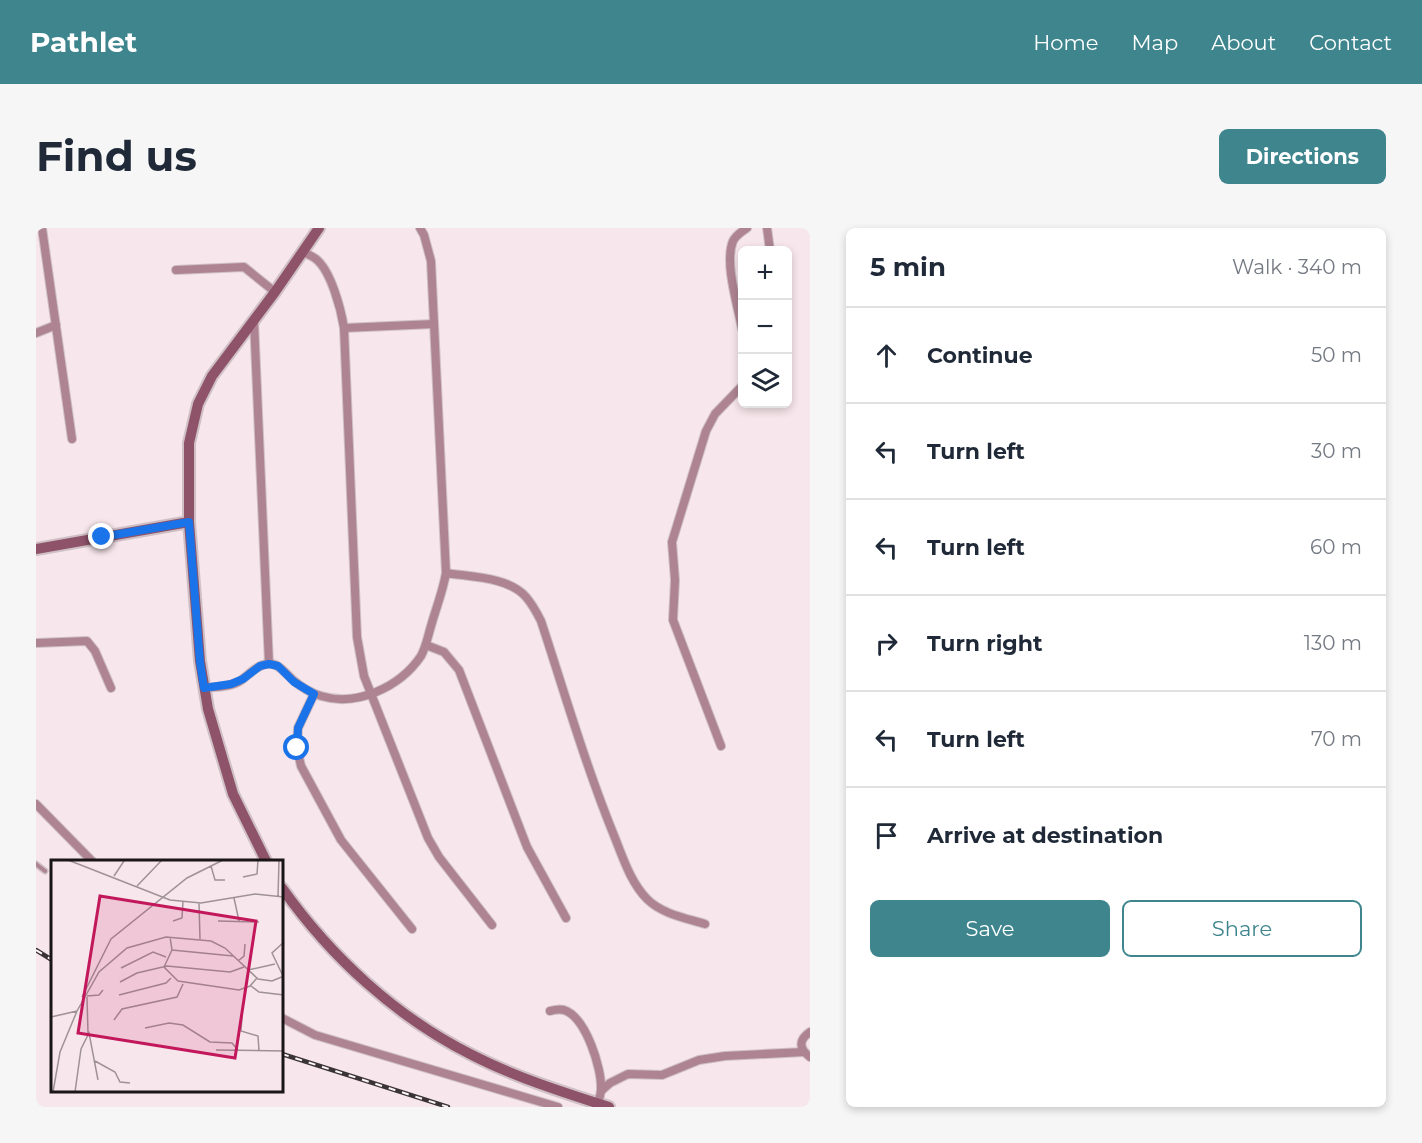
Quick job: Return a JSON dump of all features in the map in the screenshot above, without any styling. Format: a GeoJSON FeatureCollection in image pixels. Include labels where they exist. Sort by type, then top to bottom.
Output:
{"type":"FeatureCollection","features":[{"type":"Feature","properties":{"kind":"street"},"geometry":{"type":"LineString","coordinates":[[42,228],[72,439]]}},
{"type":"Feature","properties":{"kind":"street"},"geometry":{"type":"LineString","coordinates":[[204,688],[231,684],[243,679],[260,666],[269,664],[278,666],[294,682],[314,694],[329,698],[372,695],[405,673],[422,655],[439,606],[446,573],[431,261],[420,228]]}},
{"type":"Feature","properties":{"kind":"street"},"geometry":{"type":"LineString","coordinates":[[738,306],[730,260],[733,242],[737,235],[747,228]]}},
{"type":"Feature","properties":{"kind":"street"},"geometry":{"type":"LineString","coordinates":[[767,228],[769,246]]}},
{"type":"Feature","properties":{"kind":"street"},"geometry":{"type":"LineString","coordinates":[[266,860],[233,794],[208,710],[200,662],[189,522],[189,442],[196,408],[212,376],[275,292],[318,229]]}},
{"type":"Feature","properties":{"kind":"street"},"geometry":{"type":"LineString","coordinates":[[303,252],[323,267],[336,296],[344,328],[357,638],[364,676],[428,838],[439,857],[492,925]]}},
{"type":"Feature","properties":{"kind":"street"},"geometry":{"type":"LineString","coordinates":[[176,270],[244,267],[275,292]]}},
{"type":"Feature","properties":{"kind":"street"},"geometry":{"type":"LineString","coordinates":[[254,321],[269,664]]}},
{"type":"Feature","properties":{"kind":"street"},"geometry":{"type":"LineString","coordinates":[[344,328],[434,324]]}},
{"type":"Feature","properties":{"kind":"street"},"geometry":{"type":"LineString","coordinates":[[36,333],[56,325]]}},
{"type":"Feature","properties":{"kind":"street"},"geometry":{"type":"LineString","coordinates":[[721,746],[673,620],[675,580],[671,548],[706,431],[716,414],[738,390]]}},
{"type":"Feature","properties":{"kind":"street"},"geometry":{"type":"LineString","coordinates":[[36,549],[189,522]]}},
{"type":"Feature","properties":{"kind":"street"},"geometry":{"type":"LineString","coordinates":[[446,573],[498,582],[520,591],[527,597],[541,621],[601,807],[638,888],[658,908],[705,924]]}},
{"type":"Feature","properties":{"kind":"street"},"geometry":{"type":"LineString","coordinates":[[36,643],[87,641],[95,651],[111,688]]}},
{"type":"Feature","properties":{"kind":"street"},"geometry":{"type":"LineString","coordinates":[[426,645],[444,652],[459,670],[528,847],[566,918]]}},
{"type":"Feature","properties":{"kind":"street"},"geometry":{"type":"LineString","coordinates":[[314,694],[298,728],[297,748],[301,766],[340,840],[412,929]]}},
{"type":"Feature","properties":{"kind":"street"},"geometry":{"type":"LineString","coordinates":[[36,804],[91,860]]}},
{"type":"Feature","properties":{"kind":"street"},"geometry":{"type":"LineString","coordinates":[[284,891],[308,924],[334,953],[383,997],[413,1020],[474,1057],[549,1087],[603,1105],[597,1061],[582,1028],[567,1011],[561,1009],[550,1011]]}},
{"type":"Feature","properties":{"kind":"street"},"geometry":{"type":"LineString","coordinates":[[284,1019],[324,1038],[558,1107]]}},
{"type":"Feature","properties":{"kind":"street"},"geometry":{"type":"LineString","coordinates":[[807,1055],[801,1048],[802,1038],[810,1032]]}},
{"type":"Feature","properties":{"kind":"street"},"geometry":{"type":"LineString","coordinates":[[601,1091],[610,1083],[628,1074],[662,1075],[699,1060],[725,1056],[807,1055]]}},
{"type":"Feature","properties":{"kind":"lane"},"geometry":{"type":"LineString","coordinates":[[36,864],[45,871]]}},
{"type":"Feature","properties":{"kind":"railway"},"geometry":{"type":"LineString","coordinates":[[36,950],[51,959]]}},
{"type":"Feature","properties":{"kind":"railway"},"geometry":{"type":"LineString","coordinates":[[284,1055],[448,1107]]}},
{"type":"Feature","properties":{"kind":"route"},"geometry":{"type":"LineString","coordinates":[[102,537],[189,522],[204,688],[235,683],[263,665],[278,666],[294,682],[314,694],[298,728],[297,748]]}}]}
